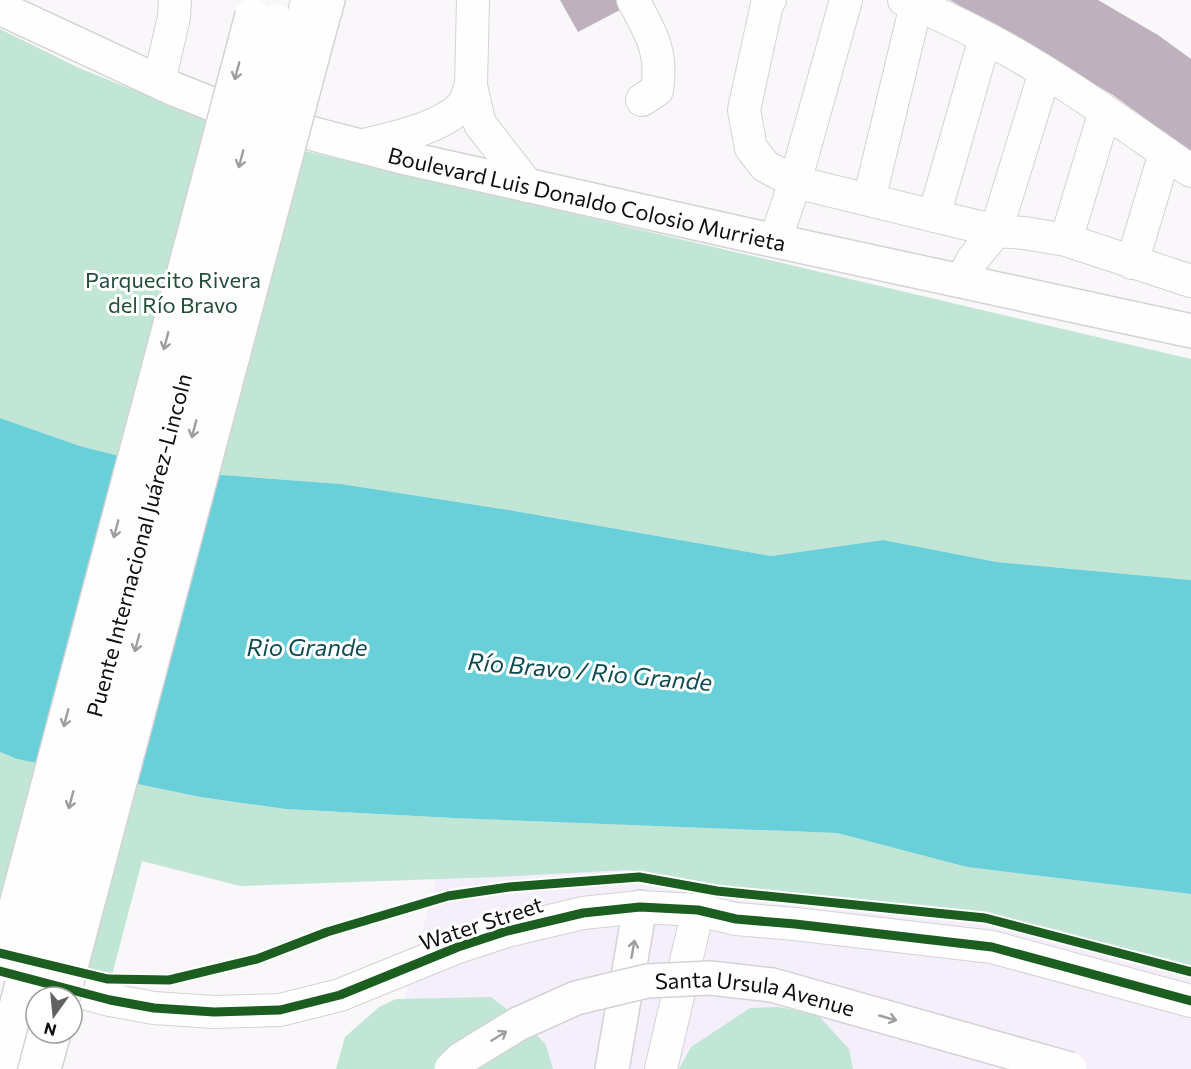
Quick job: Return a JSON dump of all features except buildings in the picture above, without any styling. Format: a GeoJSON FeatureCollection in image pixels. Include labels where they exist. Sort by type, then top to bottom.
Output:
{"type":"FeatureCollection","features":[{"type":"Feature","properties":{"kind":"main road"},"geometry":{"type":"LineString","coordinates":[[0,965],[284,14],[328,0]]}},
{"type":"Feature","properties":{"kind":"main road","name":"Boulevard Luis Donaldo Colosio Murrieta"},"geometry":{"type":"LineString","coordinates":[[0,8],[159,82],[227,110],[360,146],[528,186],[1191,331]]}},
{"type":"Feature","properties":{"kind":"main road","name":"Puente Internacional Juárez-Lincoln"},"geometry":{"type":"LineString","coordinates":[[66,985],[284,14]]}},
{"type":"Feature","properties":{"kind":"main road","name":"Puente Internacional Juárez-Lincoln"},"geometry":{"type":"LineString","coordinates":[[0,1067],[284,14]]}},
{"type":"Feature","properties":{"kind":"main road"},"geometry":{"type":"LineString","coordinates":[[612,1069],[640,907]]}},
{"type":"Feature","properties":{"kind":"main road","name":"Santa Ursula Avenue"},"geometry":{"type":"LineString","coordinates":[[451,1069],[461,1059],[518,1024],[576,998],[647,981],[710,978],[772,985],[1070,1069]]}},
{"type":"Feature","properties":{"kind":"main road"},"geometry":{"type":"LineString","coordinates":[[44,1069],[51,1045]]}},
{"type":"Feature","properties":{"kind":"street"},"geometry":{"type":"LineString","coordinates":[[159,82],[174,17],[175,0]]}},
{"type":"Feature","properties":{"kind":"street"},"geometry":{"type":"LineString","coordinates":[[473,0],[471,86],[480,124],[528,186]]}},
{"type":"Feature","properties":{"kind":"street"},"geometry":{"type":"LineString","coordinates":[[633,0],[655,42],[660,68],[657,90],[642,100]]}},
{"type":"Feature","properties":{"kind":"street"},"geometry":{"type":"LineString","coordinates":[[770,0],[756,51],[744,110],[751,148],[765,166],[795,182],[996,231],[1066,240],[1191,281]]}},
{"type":"Feature","properties":{"kind":"street"},"geometry":{"type":"LineString","coordinates":[[775,241],[795,182],[846,0]]}},
{"type":"Feature","properties":{"kind":"street"},"geometry":{"type":"LineString","coordinates":[[869,200],[910,2],[942,15],[1045,72],[1191,171]]}},
{"type":"Feature","properties":{"kind":"street"},"geometry":{"type":"LineString","coordinates":[[46,985],[284,14]]}},
{"type":"Feature","properties":{"kind":"street"},"geometry":{"type":"LineString","coordinates":[[934,216],[985,38]]}},
{"type":"Feature","properties":{"kind":"street"},"geometry":{"type":"LineString","coordinates":[[961,281],[973,260],[996,231],[1045,72]]}},
{"type":"Feature","properties":{"kind":"street"},"geometry":{"type":"LineString","coordinates":[[360,146],[405,134],[442,120],[462,106],[471,86]]}},
{"type":"Feature","properties":{"kind":"street"},"geometry":{"type":"LineString","coordinates":[[1066,240],[1105,111]]}},
{"type":"Feature","properties":{"kind":"street"},"geometry":{"type":"LineString","coordinates":[[1132,263],[1165,153]]}},
{"type":"Feature","properties":{"kind":"street","name":"Water Street"},"geometry":{"type":"LineString","coordinates":[[698,910],[731,900],[964,924],[1191,982]]}},
{"type":"Feature","properties":{"kind":"street","name":"Water Street"},"geometry":{"type":"LineString","coordinates":[[0,971],[154,1008],[214,1012],[280,1010],[340,995],[458,947],[507,931],[583,913],[640,907],[698,910],[736,919],[992,947],[1191,1001]]}},
{"type":"Feature","properties":{"kind":"street"},"geometry":{"type":"LineString","coordinates":[[661,1069],[698,910]]}},
{"type":"Feature","properties":{"kind":"street"},"geometry":{"type":"LineString","coordinates":[[24,1069],[30,1045]]}},
{"type":"Feature","properties":{"kind":"shaded area"},"geometry":{"type":"Polygon","coordinates":[[[453,818],[792,830],[1070,878],[1191,894],[1191,1069],[385,1069],[453,818]]]}},
{"type":"Feature","properties":{"kind":"green space","name":"Parquecito Rivera del Río Bravo"},"geometry":{"type":"Polygon","coordinates":[[[0,29],[79,68],[258,140],[1191,359],[1191,580],[997,562],[883,540],[771,556],[509,510],[341,484],[182,472],[80,446],[0,418],[0,29]]]}},
{"type":"Feature","properties":{"kind":"green space"},"geometry":{"type":"Polygon","coordinates":[[[0,752],[17,759],[200,797],[285,809],[837,833],[967,867],[1191,894],[1191,966],[984,912],[724,888],[628,870],[240,886],[142,861],[112,975],[0,945],[0,752]]]}},
{"type":"Feature","properties":{"kind":"green space"},"geometry":{"type":"Polygon","coordinates":[[[491,997],[530,1028],[546,1045],[553,1069],[336,1069],[345,1037],[379,1007],[396,999],[491,997]]]}},
{"type":"Feature","properties":{"kind":"green space"},"geometry":{"type":"Polygon","coordinates":[[[779,1007],[818,1015],[849,1049],[853,1069],[679,1069],[691,1047],[750,1008],[779,1007]]]}},
{"type":"Feature","properties":{"kind":"water","name":"Rio Grande"},"geometry":{"type":"Polygon","coordinates":[[[0,418],[80,446],[182,472],[341,484],[509,510],[771,556],[883,540],[997,562],[1191,580],[1191,894],[967,867],[837,833],[285,809],[200,797],[17,759],[0,752],[0,418]]]}},
{"type":"Feature","properties":{"kind":"cycle path"},"geometry":{"type":"LineString","coordinates":[[0,953],[108,979],[169,980],[257,959],[327,932],[448,896],[509,887],[639,877],[717,891],[985,918],[1191,972]]}},
{"type":"Feature","properties":{"kind":"cycle path"},"geometry":{"type":"LineString","coordinates":[[0,971],[110,1000],[154,1008],[214,1012],[280,1010],[340,995],[458,947],[507,931],[583,913],[640,907],[698,910],[736,919],[992,947],[1191,1001]]}},
{"type":"Feature","properties":{"kind":"water label","name":"Río Bravo / Rio Grande"},"geometry":{"type":"Point","coordinates":[590,671]}}]}
